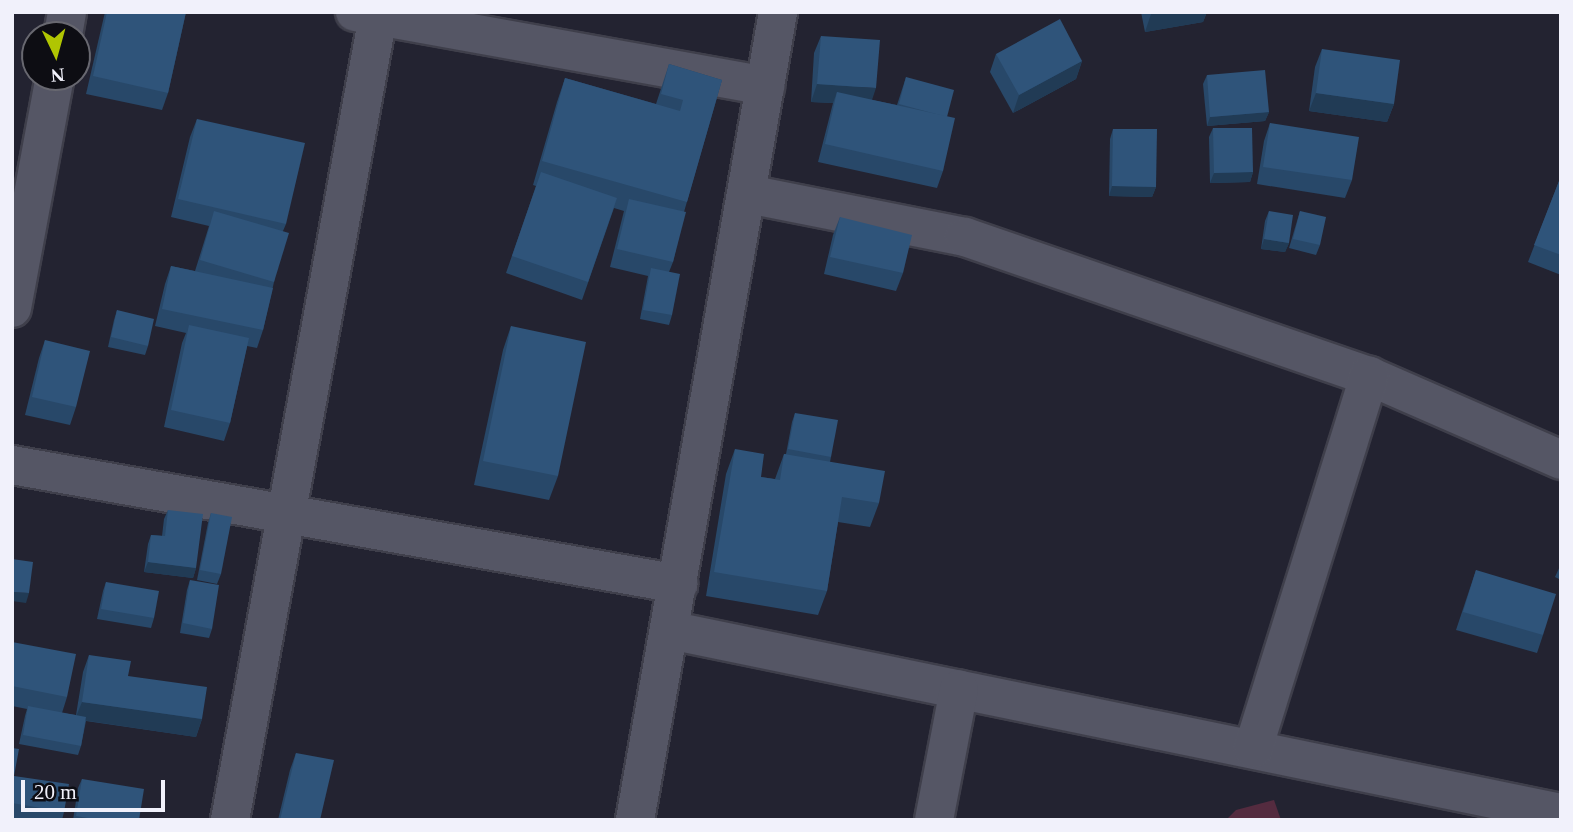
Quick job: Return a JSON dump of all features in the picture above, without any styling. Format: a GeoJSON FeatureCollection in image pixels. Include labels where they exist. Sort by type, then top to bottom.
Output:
{"type":"FeatureCollection","features":[{"type":"Feature","properties":{"kind":"street"},"geometry":{"type":"LineString","coordinates":[[635,820],[748,194],[778,12]]}},
{"type":"Feature","properties":{"kind":"street"},"geometry":{"type":"LineString","coordinates":[[230,820],[286,514],[366,14],[765,86]]}},
{"type":"Feature","properties":{"kind":"street"},"geometry":{"type":"LineString","coordinates":[[12,308],[52,91]]}},
{"type":"Feature","properties":{"kind":"street"},"geometry":{"type":"LineString","coordinates":[[748,194],[965,237],[1369,376],[1561,460]]}},
{"type":"Feature","properties":{"kind":"street"},"geometry":{"type":"LineString","coordinates":[[1253,749],[1369,376]]}},
{"type":"Feature","properties":{"kind":"street"},"geometry":{"type":"LineString","coordinates":[[12,465],[678,584]]}},
{"type":"Feature","properties":{"kind":"street"},"geometry":{"type":"LineString","coordinates":[[669,630],[1561,813]]}},
{"type":"Feature","properties":{"kind":"street"},"geometry":{"type":"LineString","coordinates":[[934,820],[959,689]]}},
{"type":"Feature","properties":{"kind":"shaded area"},"geometry":{"type":"Polygon","coordinates":[[[1274,800],[1281,820],[1226,820],[1236,810],[1274,800]]]}},
{"type":"Feature","properties":{"kind":"building"},"geometry":{"type":"Polygon","coordinates":[[[107,12],[186,12],[168,93],[93,76],[107,12]]]}},
{"type":"Feature","properties":{"kind":"building"},"geometry":{"type":"Polygon","coordinates":[[[1060,19],[1082,61],[1019,95],[996,54],[1060,19]]]}},
{"type":"Feature","properties":{"kind":"building"},"geometry":{"type":"Polygon","coordinates":[[[821,36],[880,40],[876,88],[817,84],[821,36]]]}},
{"type":"Feature","properties":{"kind":"building"},"geometry":{"type":"Polygon","coordinates":[[[1322,49],[1400,60],[1394,104],[1316,93],[1322,49]]]}},
{"type":"Feature","properties":{"kind":"building"},"geometry":{"type":"Polygon","coordinates":[[[669,64],[722,80],[687,202],[542,161],[565,78],[680,111],[683,100],[661,94],[669,64]]]}},
{"type":"Feature","properties":{"kind":"building"},"geometry":{"type":"Polygon","coordinates":[[[1265,70],[1269,112],[1210,117],[1207,75],[1265,70]]]}},
{"type":"Feature","properties":{"kind":"building"},"geometry":{"type":"Polygon","coordinates":[[[906,77],[954,90],[947,117],[899,104],[906,77]]]}},
{"type":"Feature","properties":{"kind":"building"},"geometry":{"type":"Polygon","coordinates":[[[837,92],[955,118],[943,171],[825,144],[837,92]]]}},
{"type":"Feature","properties":{"kind":"building"},"geometry":{"type":"Polygon","coordinates":[[[197,119],[305,143],[286,224],[178,199],[197,119]]]}},
{"type":"Feature","properties":{"kind":"building"},"geometry":{"type":"Polygon","coordinates":[[[1270,123],[1359,137],[1352,180],[1263,167],[1270,123]]]}},
{"type":"Feature","properties":{"kind":"building"},"geometry":{"type":"Polygon","coordinates":[[[1213,128],[1252,128],[1253,172],[1214,173],[1213,128]]]}},
{"type":"Feature","properties":{"kind":"building"},"geometry":{"type":"Polygon","coordinates":[[[1113,129],[1157,129],[1156,187],[1112,186],[1113,129]]]}},
{"type":"Feature","properties":{"kind":"building"},"geometry":{"type":"Polygon","coordinates":[[[541,172],[617,198],[588,282],[512,256],[541,172]]]}},
{"type":"Feature","properties":{"kind":"building"},"geometry":{"type":"Polygon","coordinates":[[[1561,176],[1561,255],[1534,245],[1561,176]]]}},
{"type":"Feature","properties":{"kind":"building"},"geometry":{"type":"Polygon","coordinates":[[[629,199],[686,212],[673,262],[617,249],[629,199]]]}},
{"type":"Feature","properties":{"kind":"building"},"geometry":{"type":"Polygon","coordinates":[[[214,211],[289,233],[274,282],[200,260],[214,211]]]}},
{"type":"Feature","properties":{"kind":"building"},"geometry":{"type":"Polygon","coordinates":[[[1269,211],[1293,215],[1289,243],[1264,239],[1269,211]]]}},
{"type":"Feature","properties":{"kind":"building"},"geometry":{"type":"Polygon","coordinates":[[[1300,211],[1326,217],[1320,245],[1293,239],[1300,211]]]}},
{"type":"Feature","properties":{"kind":"building"},"geometry":{"type":"Polygon","coordinates":[[[840,217],[912,235],[903,273],[830,257],[840,217]]]}},
{"type":"Feature","properties":{"kind":"building"},"geometry":{"type":"Polygon","coordinates":[[[171,266],[273,288],[263,330],[162,309],[171,266]]]}},
{"type":"Feature","properties":{"kind":"building"},"geometry":{"type":"Polygon","coordinates":[[[651,268],[680,274],[672,315],[643,310],[651,268]]]}},
{"type":"Feature","properties":{"kind":"building"},"geometry":{"type":"Polygon","coordinates":[[[117,310],[154,319],[148,346],[111,337],[117,310]]]}},
{"type":"Feature","properties":{"kind":"building"},"geometry":{"type":"Polygon","coordinates":[[[189,325],[249,338],[230,423],[171,410],[189,325]]]}},
{"type":"Feature","properties":{"kind":"building"},"geometry":{"type":"Polygon","coordinates":[[[511,326],[586,342],[558,476],[483,461],[511,326]]]}},
{"type":"Feature","properties":{"kind":"building"},"geometry":{"type":"Polygon","coordinates":[[[45,340],[90,351],[76,407],[32,397],[45,340]]]}},
{"type":"Feature","properties":{"kind":"building"},"geometry":{"type":"Polygon","coordinates":[[[795,413],[838,420],[831,457],[788,449],[795,413]]]}},
{"type":"Feature","properties":{"kind":"building"},"geometry":{"type":"Polygon","coordinates":[[[735,449],[764,454],[761,477],[780,480],[784,454],[885,471],[879,503],[842,497],[827,591],[714,572],[735,449]]]}},
{"type":"Feature","properties":{"kind":"building"},"geometry":{"type":"Polygon","coordinates":[[[168,510],[203,514],[196,568],[148,562],[151,535],[165,536],[168,510]]]}},
{"type":"Feature","properties":{"kind":"building"},"geometry":{"type":"Polygon","coordinates":[[[211,513],[232,517],[221,574],[200,570],[211,513]]]}},
{"type":"Feature","properties":{"kind":"building"},"geometry":{"type":"Polygon","coordinates":[[[12,559],[33,562],[29,593],[12,592],[12,559]]]}},
{"type":"Feature","properties":{"kind":"building"},"geometry":{"type":"Polygon","coordinates":[[[1476,570],[1556,594],[1543,635],[1463,612],[1476,570]]]}},
{"type":"Feature","properties":{"kind":"building"},"geometry":{"type":"Polygon","coordinates":[[[190,580],[219,585],[212,629],[183,623],[190,580]]]}},
{"type":"Feature","properties":{"kind":"building"},"geometry":{"type":"Polygon","coordinates":[[[106,582],[159,591],[154,618],[101,609],[106,582]]]}},
{"type":"Feature","properties":{"kind":"building"},"geometry":{"type":"Polygon","coordinates":[[[12,642],[76,654],[67,697],[12,686],[12,642]]]}},
{"type":"Feature","properties":{"kind":"building"},"geometry":{"type":"Polygon","coordinates":[[[89,655],[131,661],[128,676],[207,687],[202,719],[82,702],[89,655]]]}},
{"type":"Feature","properties":{"kind":"building"},"geometry":{"type":"Polygon","coordinates":[[[28,706],[86,717],[81,746],[23,735],[28,706]]]}},
{"type":"Feature","properties":{"kind":"building"},"geometry":{"type":"Polygon","coordinates":[[[12,748],[19,749],[14,776],[69,784],[64,812],[12,803],[12,748]]]}},
{"type":"Feature","properties":{"kind":"building"},"geometry":{"type":"Polygon","coordinates":[[[296,753],[334,760],[320,820],[280,820],[296,753]]]}},
{"type":"Feature","properties":{"kind":"building"},"geometry":{"type":"Polygon","coordinates":[[[82,779],[144,789],[139,820],[99,820],[76,816],[82,779]]]}}]}
